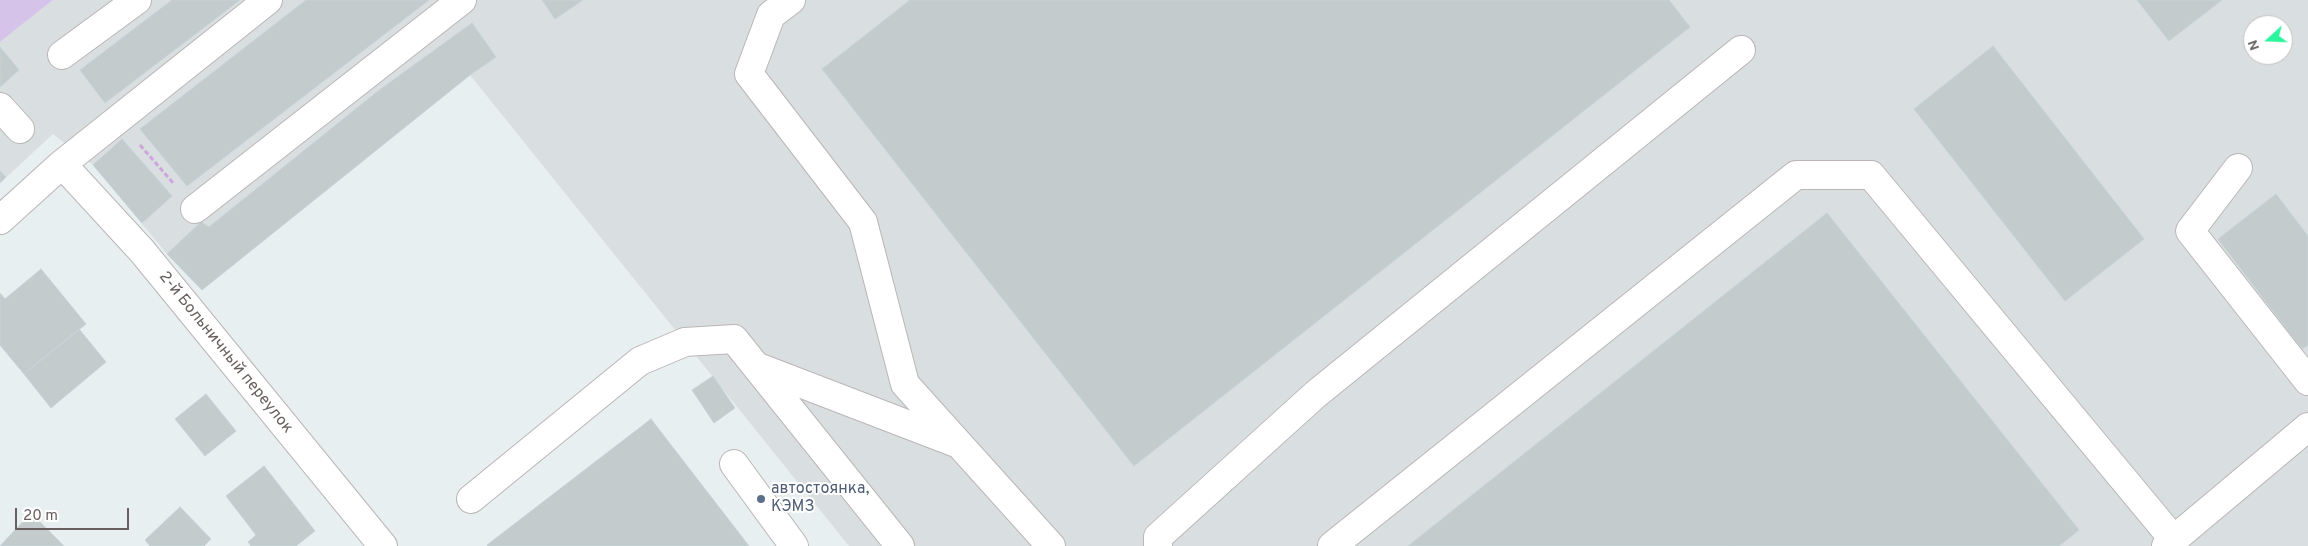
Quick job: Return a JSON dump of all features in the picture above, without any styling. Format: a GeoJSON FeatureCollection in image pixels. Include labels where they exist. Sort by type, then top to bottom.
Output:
{"type":"FeatureCollection","features":[{"type":"Feature","properties":{"kind":"street"},"geometry":{"type":"LineString","coordinates":[[62,55],[137,0]]}},
{"type":"Feature","properties":{"kind":"street"},"geometry":{"type":"LineString","coordinates":[[0,220],[62,164],[268,0]]}},
{"type":"Feature","properties":{"kind":"street"},"geometry":{"type":"LineString","coordinates":[[195,209],[462,0]]}},
{"type":"Feature","properties":{"kind":"street"},"geometry":{"type":"LineString","coordinates":[[791,0],[771,16],[749,74],[863,222],[906,384],[1050,546]]}},
{"type":"Feature","properties":{"kind":"street"},"geometry":{"type":"LineString","coordinates":[[1158,546],[1158,537],[1316,394],[1741,50]]}},
{"type":"Feature","properties":{"kind":"street"},"geometry":{"type":"LineString","coordinates":[[0,107],[20,128]]}},
{"type":"Feature","properties":{"kind":"street","name":"2-й Больничный переулок"},"geometry":{"type":"LineString","coordinates":[[62,164],[142,251],[383,546]]}},
{"type":"Feature","properties":{"kind":"street"},"geometry":{"type":"LineString","coordinates":[[2238,168],[2190,231],[2308,381]]}},
{"type":"Feature","properties":{"kind":"street"},"geometry":{"type":"LineString","coordinates":[[1332,546],[1796,175],[1871,175],[2170,543],[2308,427]]}},
{"type":"Feature","properties":{"kind":"street"},"geometry":{"type":"LineString","coordinates":[[471,500],[640,360],[685,342],[734,340],[900,546]]}},
{"type":"Feature","properties":{"kind":"street"},"geometry":{"type":"LineString","coordinates":[[756,367],[960,444]]}},
{"type":"Feature","properties":{"kind":"street"},"geometry":{"type":"LineString","coordinates":[[734,464],[794,546]]}},
{"type":"Feature","properties":{"kind":"path"},"geometry":{"type":"LineString","coordinates":[[118,120],[195,209]]}},
{"type":"Feature","properties":{"kind":"shaded area"},"geometry":{"type":"Polygon","coordinates":[[[0,0],[53,0],[0,42],[0,0]]]}},
{"type":"Feature","properties":{"kind":"shaded area"},"geometry":{"type":"Polygon","coordinates":[[[53,0],[2308,0],[2308,546],[849,546],[470,75],[202,290],[167,254],[93,165],[53,134],[0,183],[0,42],[53,0]]]}},
{"type":"Feature","properties":{"kind":"building"},"geometry":{"type":"Polygon","coordinates":[[[172,0],[240,0],[105,103],[80,70],[172,0]]]}},
{"type":"Feature","properties":{"kind":"building"},"geometry":{"type":"Polygon","coordinates":[[[306,0],[429,0],[187,186],[140,129],[306,0]]]}},
{"type":"Feature","properties":{"kind":"building"},"geometry":{"type":"Polygon","coordinates":[[[542,0],[583,0],[555,19],[542,0]]]}},
{"type":"Feature","properties":{"kind":"building"},"geometry":{"type":"Polygon","coordinates":[[[910,0],[1669,0],[1690,27],[1134,466],[822,69],[910,0]]]}},
{"type":"Feature","properties":{"kind":"building"},"geometry":{"type":"Polygon","coordinates":[[[2137,0],[2222,0],[2169,41],[2137,0]]]}},
{"type":"Feature","properties":{"kind":"building"},"geometry":{"type":"Polygon","coordinates":[[[472,23],[496,57],[470,75],[202,290],[167,254],[201,222],[209,227],[378,91],[472,23]]]}},
{"type":"Feature","properties":{"kind":"building"},"geometry":{"type":"Polygon","coordinates":[[[1993,46],[2144,239],[2065,301],[1914,109],[1993,46]]]}},
{"type":"Feature","properties":{"kind":"building"},"geometry":{"type":"Polygon","coordinates":[[[0,47],[19,70],[0,87],[0,47]]]}},
{"type":"Feature","properties":{"kind":"building"},"geometry":{"type":"Polygon","coordinates":[[[122,139],[172,196],[142,223],[93,165],[122,139]]]}},
{"type":"Feature","properties":{"kind":"building"},"geometry":{"type":"Polygon","coordinates":[[[0,171],[6,177],[0,183],[0,171]]]}},
{"type":"Feature","properties":{"kind":"building"},"geometry":{"type":"Polygon","coordinates":[[[2276,194],[2308,236],[2308,345],[2302,349],[2218,239],[2276,194]]]}},
{"type":"Feature","properties":{"kind":"building"},"geometry":{"type":"Polygon","coordinates":[[[1827,213],[2079,530],[2059,546],[1408,546],[1827,213]]]}},
{"type":"Feature","properties":{"kind":"building"},"geometry":{"type":"Polygon","coordinates":[[[41,269],[86,324],[24,374],[0,345],[0,293],[5,299],[41,269]]]}},
{"type":"Feature","properties":{"kind":"building"},"geometry":{"type":"Polygon","coordinates":[[[79,329],[106,362],[51,408],[24,374],[79,329]]]}},
{"type":"Feature","properties":{"kind":"building"},"geometry":{"type":"Polygon","coordinates":[[[713,376],[735,408],[714,423],[692,390],[713,376]]]}},
{"type":"Feature","properties":{"kind":"building"},"geometry":{"type":"Polygon","coordinates":[[[206,394],[236,431],[205,456],[175,419],[206,394]]]}},
{"type":"Feature","properties":{"kind":"building"},"geometry":{"type":"Polygon","coordinates":[[[651,419],[749,546],[487,545],[651,419]]]}},
{"type":"Feature","properties":{"kind":"building"},"geometry":{"type":"Polygon","coordinates":[[[264,466],[315,531],[296,546],[251,546],[248,542],[256,535],[226,496],[264,466]]]}},
{"type":"Feature","properties":{"kind":"building"},"geometry":{"type":"Polygon","coordinates":[[[180,507],[211,539],[204,546],[150,546],[145,540],[180,507]]]}},
{"type":"Feature","properties":{"kind":"building"},"geometry":{"type":"Polygon","coordinates":[[[31,513],[64,546],[0,546],[31,513]]]}},
{"type":"Feature","properties":{"kind":"place","name":"автостоянка, КЭМЗ"},"geometry":{"type":"Point","coordinates":[761,499]}}]}
